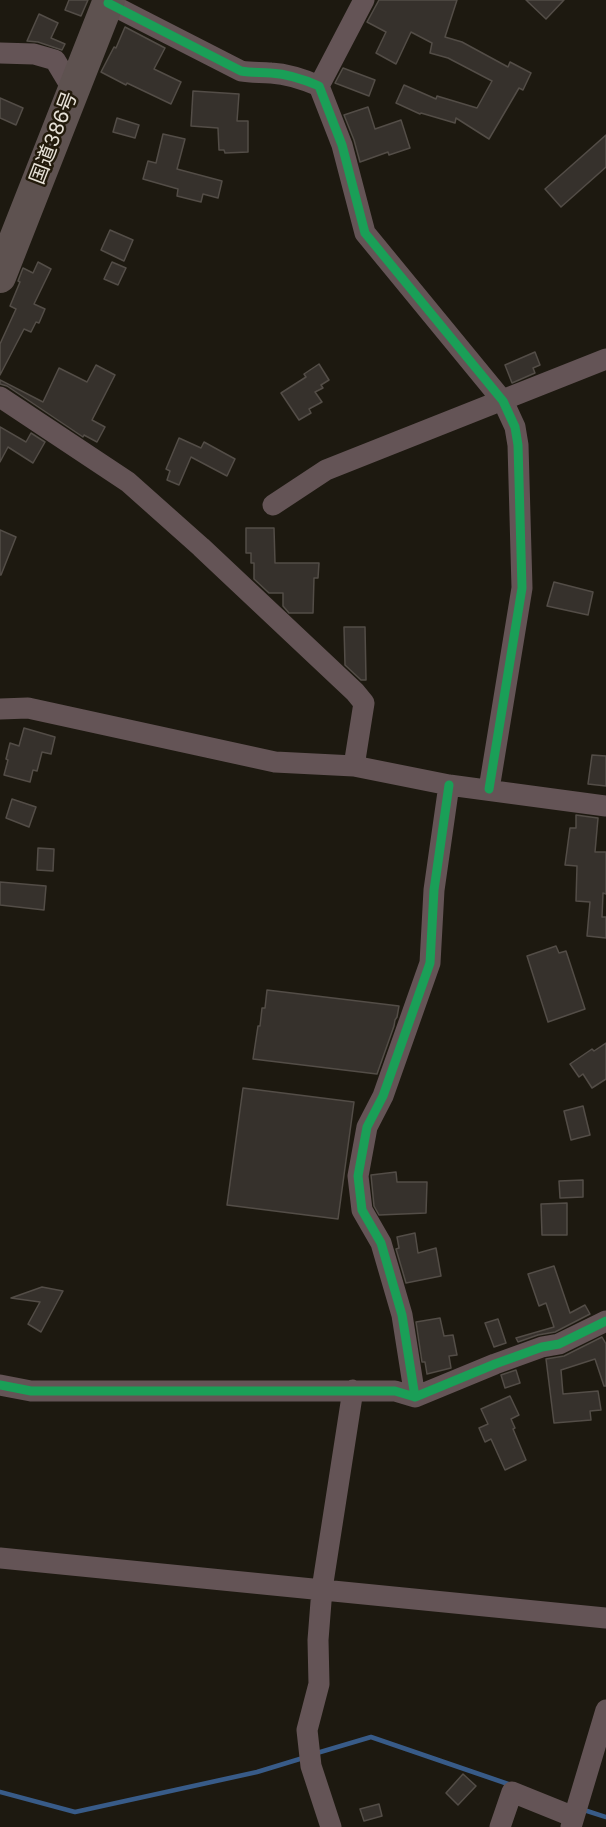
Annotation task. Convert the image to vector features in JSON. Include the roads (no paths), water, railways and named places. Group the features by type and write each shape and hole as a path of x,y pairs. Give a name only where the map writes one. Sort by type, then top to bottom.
{"highway":[{"name":"国道386号","path":"0,277 109,2"}],"street":[{"path":"319,86 364,0"},
{"path":"109,2 241,71 270,72 297,77 319,86 342,146 365,233 503,401 514,427 518,445 522,588 489,789"},
{"path":"0,53 34,54 55,60 73,90"},
{"path":"273,505 326,470 606,359"},
{"path":"0,397 128,482 201,547 355,692 364,703 354,766"},
{"path":"0,709 28,708 275,762 354,766 449,785 606,806"},
{"path":"415,1397 402,1315 381,1243 362,1210 358,1176 368,1127 383,1096 430,963 434,890 449,785"},
{"path":"0,1385 31,1391 395,1391 415,1397 495,1364 542,1347 559,1344 606,1321"},
{"path":"331,1827 312,1766 307,1730 319,1684 318,1640 322,1589 353,1390"},
{"path":"0,1558 606,1618"},
{"path":"500,1827 512,1792 572,1822 606,1710"}],"waterway":[{"path":"317,1753 371,1737 511,1785"},
{"path":"0,1792 75,1812 257,1772 303,1758"},
{"path":"584,1810 606,1817"}]}
